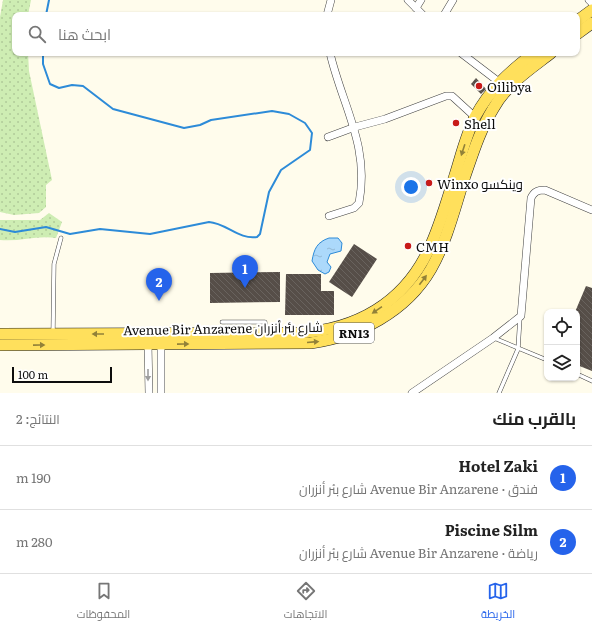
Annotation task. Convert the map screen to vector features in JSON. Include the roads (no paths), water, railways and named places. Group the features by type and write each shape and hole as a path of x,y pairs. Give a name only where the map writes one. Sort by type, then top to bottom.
{"main road":[{"path":"580,19 592,10"},
{"path":"580,32 592,23"},
{"name":"Avenue Bir Anzarene شارع بئر أنزران","path":"161,339 313,332 338,328 365,317 379,309 400,290 423,262 429,249 475,117 499,82 530,56"},
{"name":"Avenue Bir Anzarene شارع بئر أنزران","path":"0,345 148,339 324,341 351,334 389,313 412,293 431,269 445,236 477,142 493,108 514,81 547,56"},
{"name":"Avenue Bir Anzarene شارع بئر أنزران","path":"0,334 53,334 148,339"}],"street":[{"path":"328,12 331,0"},
{"path":"408,0 420,12"},
{"path":"416,8 421,0"},
{"path":"446,12 453,0"},
{"path":"589,0 592,3"},
{"path":"329,216 354,208 359,203 361,166 355,126 331,56"},
{"path":"465,56 499,82"},
{"path":"328,137 355,126 375,123 442,97 449,96 475,117"},
{"path":"412,393 493,338 520,316 531,198 534,193 538,190 545,190 592,210"},
{"path":"148,339 148,393"},
{"path":"161,339 161,393"}],"lane":[{"path":"53,334 54,264 57,248 61,238"},
{"path":"499,393 518,349 520,316"},
{"path":"222,322 266,322 267,333"},
{"path":"493,338 544,359"},
{"path":"580,375 592,380"}],"water":[{"path":"329,238 338,238 342,243 341,251 330,254 327,262 331,267 329,272 325,274 318,270 312,261 317,246"}],"waterway":[{"path":"47,12 49,0"},
{"path":"0,229 15,232 46,227 70,234 100,229 150,234 209,222 221,225 244,236 257,237 260,234 269,192 281,170 310,150 312,133 305,123 289,114 272,111 211,120 200,125 184,128 113,109 83,86 72,85 59,88 50,84 43,64 43,56"}],"place":[{"name":"Oilibya","path":"479,86"},
{"name":"Shell","path":"456,123"},
{"name":"Winxo وينكسو","path":"429,183"},
{"name":"CMH","path":"408,246"},
{"name":"Hotel Zaki","path":"245,288"},
{"name":"Piscine Silm","path":"159,301"}]}
